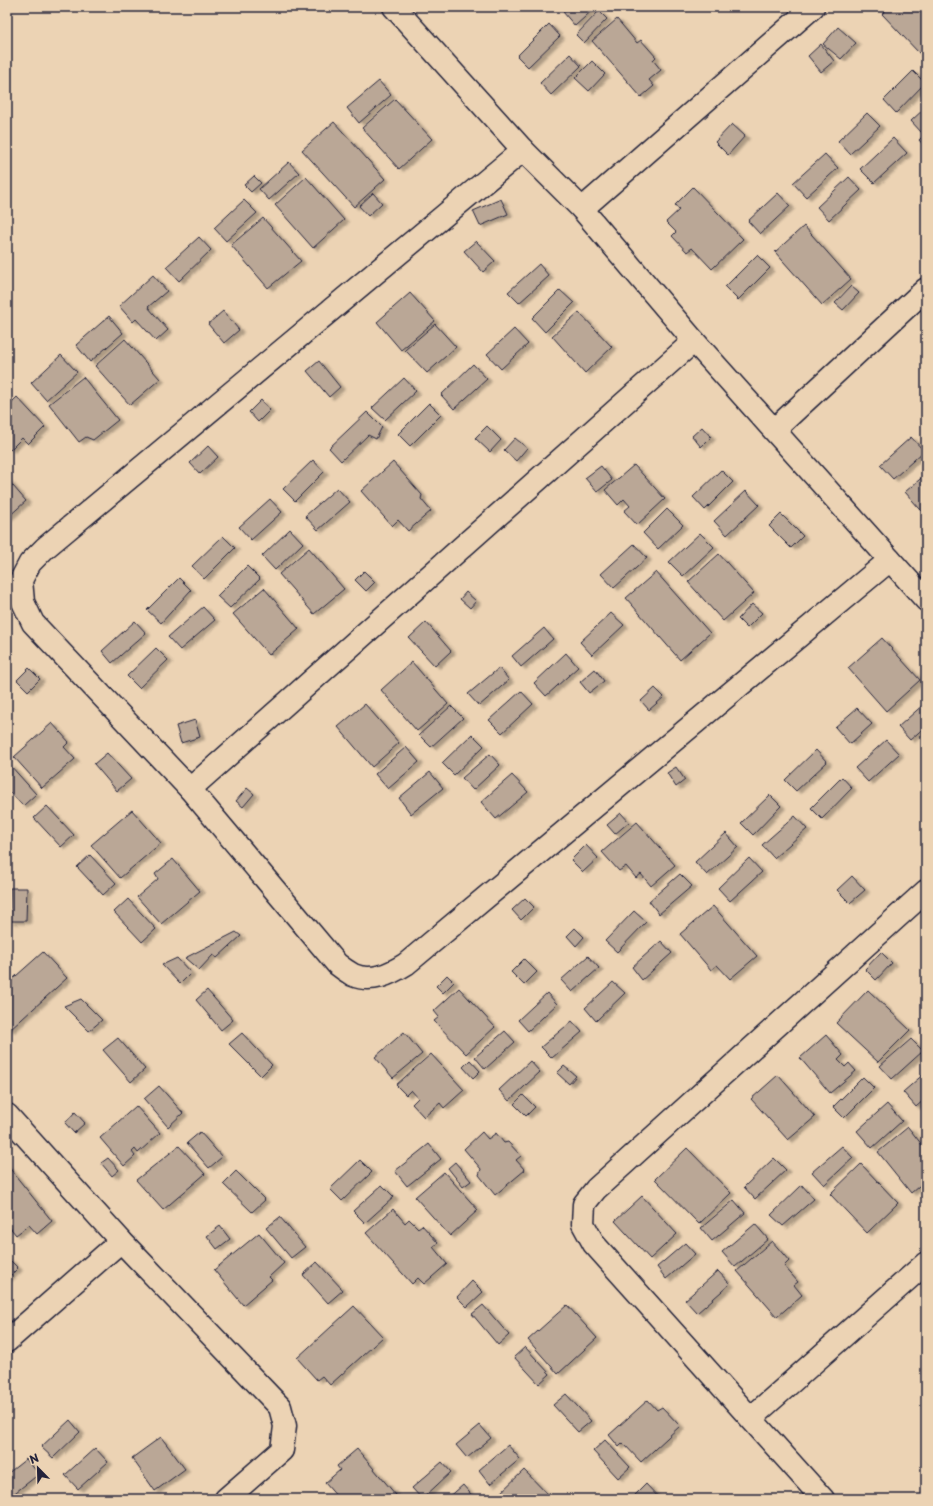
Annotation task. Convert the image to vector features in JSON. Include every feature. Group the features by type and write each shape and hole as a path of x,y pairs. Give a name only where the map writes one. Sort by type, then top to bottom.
{"street":[{"path":"395,7 523,150 582,209 694,341 926,600"},
{"path":"582,209 813,7"},
{"path":"523,150 45,548 30,563 22,580 23,602 33,623 190,789 337,964 354,975 371,978 388,975 412,959 890,560"},
{"path":"774,430 926,289"},
{"path":"190,789 694,341"},
{"path":"823,1499 594,1244 583,1224 584,1204 596,1189 926,891"},
{"path":"7,1115 121,1241 280,1408 285,1426 282,1450 226,1499"},
{"path":"7,1341 121,1241"},
{"path":"751,1418 926,1263"}],"building":[{"path":"569,7 596,7 575,26 563,12"},
{"path":"889,7 926,7 926,48 920,54 882,14"},
{"path":"599,11 607,19 584,43 576,35"},
{"path":"617,19 637,43 641,40 656,57 653,60 661,70 649,80 654,86 641,97 592,41"},
{"path":"549,24 560,36 528,67 517,56"},
{"path":"838,27 856,43 841,59 823,44"},
{"path":"821,44 834,61 821,72 808,56"},
{"path":"570,54 581,66 551,95 540,83"},
{"path":"592,61 605,74 589,91 575,78"},
{"path":"913,71 925,83 896,113 884,100"},
{"path":"379,81 391,95 359,123 347,108"},
{"path":"395,99 432,139 399,169 362,128"},
{"path":"926,107 926,129 922,133 911,121"},
{"path":"867,113 880,126 850,154 838,141"},
{"path":"334,122 385,179 354,207 302,150"},
{"path":"732,124 745,136 728,155 715,142"},
{"path":"926,133 926,148 919,140"},
{"path":"893,138 907,153 874,183 860,169"},
{"path":"825,154 838,168 806,197 793,183"},
{"path":"289,162 299,173 269,200 259,189"},
{"path":"254,176 261,183 251,192 244,185"},
{"path":"306,177 344,220 313,248 275,205"},
{"path":"849,177 861,190 829,220 817,207"},
{"path":"693,187 743,239 712,269 692,248 687,252 672,236 676,232 666,222 679,210 675,205"},
{"path":"373,193 382,203 368,216 359,206"},
{"path":"778,193 790,206 760,234 748,221"},
{"path":"501,199 508,214 480,226 473,211"},
{"path":"244,200 257,213 226,241 214,228"},
{"path":"263,218 301,261 268,288 231,245"},
{"path":"804,226 851,279 822,305 775,252"},
{"path":"199,237 211,250 179,281 166,267"},
{"path":"476,241 495,261 483,272 464,251"},
{"path":"757,255 770,268 738,300 725,287"},
{"path":"539,264 549,276 519,303 508,292"},
{"path":"153,275 167,291 148,307 168,330 156,341 136,319 133,322 119,306"},
{"path":"851,286 859,293 843,310 835,303"},
{"path":"560,290 574,303 545,332 532,318"},
{"path":"410,293 435,321 401,350 377,322"},
{"path":"223,311 239,330 224,343 208,324"},
{"path":"579,312 612,347 585,373 552,336"},
{"path":"109,316 123,333 90,362 76,345"},
{"path":"435,324 456,347 427,373 405,350"},
{"path":"514,329 528,344 501,369 487,354"},
{"path":"125,339 160,379 130,405 95,366"},
{"path":"61,355 77,372 46,400 31,383"},
{"path":"319,361 340,387 329,397 307,371"},
{"path":"473,364 487,379 454,409 441,395"},
{"path":"83,377 118,420 93,440 86,437 79,442 49,404"},
{"path":"404,378 416,391 385,420 372,408"},
{"path":"17,397 45,427 28,444 22,438 10,450 7,447 7,407"},
{"path":"261,400 270,410 258,422 249,412"},
{"path":"429,403 441,415 410,446 398,434"},
{"path":"367,412 382,427 376,439 368,435 341,461 329,448"},
{"path":"487,426 501,440 490,452 475,438"},
{"path":"702,427 711,437 701,447 692,436"},
{"path":"911,437 924,451 893,479 880,465"},
{"path":"515,438 527,448 516,461 504,450"},
{"path":"208,446 218,457 200,474 190,463"},
{"path":"313,460 324,472 295,501 283,489"},
{"path":"393,462 422,495 421,499 431,511 408,531 398,520 392,526 361,491"},
{"path":"634,465 665,499 637,525 624,511 630,506 624,499 618,505 605,490"},
{"path":"601,466 612,480 597,492 585,478"},
{"path":"721,470 733,482 705,510 693,497"},
{"path":"926,474 926,516 905,492"},
{"path":"7,479 26,501 7,518"},
{"path":"337,488 350,502 318,530 305,516"},
{"path":"746,491 759,505 727,535 714,521"},
{"path":"270,499 282,512 251,540 239,527"},
{"path":"667,509 683,525 658,549 643,533"},
{"path":"781,514 803,536 791,548 769,526"},
{"path":"290,529 303,543 275,570 262,556"},
{"path":"700,533 714,547 683,576 669,562"},
{"path":"223,536 235,548 204,579 192,566"},
{"path":"634,544 647,558 614,588 601,574"},
{"path":"309,548 344,589 314,614 279,574"},
{"path":"719,554 754,593 723,621 688,582"},
{"path":"247,566 260,579 230,608 217,596"},
{"path":"364,571 375,582 366,591 355,580"},
{"path":"656,572 710,633 680,660 626,598"},
{"path":"179,578 191,590 161,623 147,610"},
{"path":"264,588 299,629 269,655 233,614"},
{"path":"466,592 476,601 470,608 460,599"},
{"path":"752,604 762,613 747,628 738,619"},
{"path":"203,607 215,620 180,650 168,637"},
{"path":"611,613 624,625 592,655 580,642"},
{"path":"135,621 146,633 112,663 102,651"},
{"path":"426,622 451,651 435,666 409,638"},
{"path":"544,628 553,639 521,667 512,656"},
{"path":"882,638 920,680 886,711 848,668"},
{"path":"156,648 168,660 139,688 127,676"},
{"path":"566,653 578,667 546,696 534,683"},
{"path":"412,662 448,704 417,731 381,690"},
{"path":"29,668 40,679 28,691 17,680"},
{"path":"499,668 509,680 479,706 468,694"},
{"path":"595,669 604,681 589,693 580,682"},
{"path":"655,688 664,697 649,710 641,701"},
{"path":"521,691 533,704 502,733 489,720"},
{"path":"925,703 926,726 910,740 898,727"},
{"path":"365,704 399,743 372,767 338,727"},
{"path":"451,706 463,718 431,747 419,735"},
{"path":"857,708 872,724 850,744 835,727"},
{"path":"195,720 200,737 181,743 176,726"},
{"path":"52,723 69,742 64,747 75,759 42,788 14,757"},
{"path":"472,734 484,746 454,775 442,763"},
{"path":"886,740 899,754 868,782 855,768"},
{"path":"406,747 419,762 388,789 375,774"},
{"path":"816,750 827,762 796,791 785,780"},
{"path":"107,753 131,779 117,791 94,764"},
{"path":"490,754 500,765 473,790 462,778"},
{"path":"10,765 36,794 23,806 7,789 7,768"},
{"path":"676,767 685,780 676,787 667,773"},
{"path":"430,772 443,788 411,814 399,798"},
{"path":"512,775 528,792 496,819 481,802"},
{"path":"842,777 852,788 822,819 811,808"},
{"path":"247,788 254,794 243,807 236,801"},
{"path":"770,795 781,806 753,835 741,823"},
{"path":"47,806 74,835 61,847 34,818"},
{"path":"132,810 161,843 120,878 91,845"},
{"path":"621,813 629,822 615,834 607,825"},
{"path":"795,816 807,829 774,858 762,845"},
{"path":"637,822 675,865 651,886 641,874 636,878 626,866 619,871 602,852"},
{"path":"726,833 738,847 707,875 695,862"},
{"path":"586,845 598,858 583,872 571,860"},
{"path":"90,855 116,883 103,895 77,867"},
{"path":"749,858 762,872 730,901 718,888"},
{"path":"173,859 200,891 161,924 137,897 158,879 155,874"},
{"path":"680,874 692,886 659,914 649,901"},
{"path":"852,876 865,890 850,903 837,890"},
{"path":"10,888 27,888 26,921 9,921"},
{"path":"525,898 534,907 521,920 512,910"},
{"path":"128,899 156,929 142,942 114,912"},
{"path":"713,906 757,956 730,979 717,965 711,970 680,934"},
{"path":"634,911 646,922 617,952 605,941"},
{"path":"575,928 584,937 576,946 567,936"},
{"path":"236,932 241,936 217,958 213,955 199,970 185,958"},
{"path":"661,941 672,953 642,980 632,967"},
{"path":"43,952 67,978 10,1030 7,1027 7,984"},
{"path":"881,952 892,963 876,980 865,969"},
{"path":"588,956 599,968 572,992 561,980"},
{"path":"177,958 191,973 180,984 162,965"},
{"path":"524,959 537,972 524,985 511,972"},
{"path":"447,975 454,982 443,993 436,986"},
{"path":"613,982 625,993 596,1021 585,1008"},
{"path":"459,988 495,1027 466,1054 434,1021 439,1017 434,1011"},
{"path":"207,990 233,1020 221,1030 196,1000"},
{"path":"868,990 910,1030 878,1062 836,1023"},
{"path":"547,993 557,1004 528,1031 518,1020"},
{"path":"81,999 102,1020 89,1031 64,1006"},
{"path":"572,1021 582,1032 552,1058 541,1047"},
{"path":"505,1031 515,1042 485,1069 475,1057"},
{"path":"404,1032 422,1054 393,1078 375,1057"},
{"path":"242,1033 272,1065 261,1076 229,1044"},
{"path":"826,1035 843,1055 838,1060 845,1067 849,1063 856,1071 830,1093 800,1058"},
{"path":"118,1038 145,1069 131,1082 103,1050"},
{"path":"911,1039 923,1051 892,1079 880,1066"},
{"path":"431,1054 464,1090 444,1108 440,1103 424,1117 412,1104 418,1098 411,1090 406,1095 396,1085"},
{"path":"470,1060 480,1071 473,1078 463,1067"},
{"path":"530,1061 540,1072 509,1101 499,1090"},
{"path":"564,1066 576,1076 569,1084 557,1073"},
{"path":"926,1072 926,1098 916,1107 903,1092"},
{"path":"778,1075 815,1117 788,1140 751,1099"},
{"path":"863,1077 874,1088 844,1118 833,1107"},
{"path":"159,1086 183,1113 168,1127 144,1099"},
{"path":"523,1095 535,1107 526,1116 514,1104"},
{"path":"887,1104 902,1121 872,1148 857,1131"},
{"path":"136,1106 160,1133 138,1153 135,1149 132,1152 135,1156 124,1166 100,1138"},
{"path":"75,1112 85,1123 74,1133 65,1123"},
{"path":"908,1127 926,1150 926,1180 911,1193 878,1152"},
{"path":"200,1132 222,1157 209,1168 187,1143"},
{"path":"482,1132 488,1139 496,1133 504,1143 508,1142 521,1156 516,1160 525,1170 495,1195 479,1175 481,1169 464,1149"},
{"path":"429,1144 441,1159 407,1186 395,1171"},
{"path":"179,1146 205,1174 163,1210 136,1180"},
{"path":"842,1146 853,1158 824,1185 812,1172"},
{"path":"687,1148 731,1193 699,1224 655,1179"},
{"path":"108,1158 119,1170 112,1176 101,1163"},
{"path":"774,1158 786,1170 755,1199 744,1187"},
{"path":"360,1160 372,1172 342,1201 330,1189"},
{"path":"455,1162 471,1181 463,1187 448,1168"},
{"path":"861,1164 898,1203 867,1233 830,1194"},
{"path":"7,1165 52,1221 37,1234 29,1225 16,1235 7,1224"},
{"path":"236,1171 265,1200 252,1212 223,1184"},
{"path":"444,1172 478,1210 450,1236 415,1197"},
{"path":"382,1185 394,1197 365,1223 353,1211"},
{"path":"802,1185 814,1199 783,1226 771,1215"},
{"path":"642,1196 677,1234 650,1259 615,1221"},
{"path":"734,1200 745,1213 712,1241 701,1228"},
{"path":"393,1209 405,1223 409,1219 418,1228 422,1225 438,1243 433,1247 447,1264 424,1284 418,1278 412,1284 366,1233"},
{"path":"280,1217 305,1247 291,1258 266,1228"},
{"path":"755,1224 768,1239 735,1267 722,1252"},
{"path":"220,1226 230,1239 217,1249 207,1236"},
{"path":"259,1233 284,1263 269,1277 272,1280 243,1305 214,1270"},
{"path":"772,1241 789,1261 784,1266 798,1282 794,1285 802,1295 777,1317 737,1271"},
{"path":"685,1243 695,1254 666,1279 657,1267"},
{"path":"9,1259 18,1268 7,1279 7,1261"},
{"path":"317,1262 343,1290 328,1303 303,1275"},
{"path":"718,1271 730,1284 697,1313 685,1300"},
{"path":"472,1281 483,1292 467,1307 457,1297"},
{"path":"483,1305 509,1335 498,1345 472,1314"},
{"path":"567,1305 597,1338 558,1374 528,1340"},
{"path":"354,1306 383,1337 330,1385 322,1376 317,1380 297,1358"},
{"path":"525,1347 550,1374 539,1384 514,1357"},
{"path":"566,1394 591,1421 578,1432 553,1405"},
{"path":"648,1400 657,1410 662,1407 680,1426 641,1462 623,1443 619,1447 609,1435"},
{"path":"70,1420 80,1432 53,1458 41,1447"},
{"path":"480,1425 491,1438 467,1458 456,1445"},
{"path":"161,1437 185,1469 155,1491 132,1458"},
{"path":"605,1440 630,1467 618,1478 593,1451"},
{"path":"508,1445 520,1459 490,1484 479,1470"},
{"path":"95,1448 108,1462 78,1489 65,1475"},
{"path":"357,1449 396,1495 391,1499 339,1499 325,1483 340,1470 337,1466"},
{"path":"26,1459 39,1474 7,1499 7,1474"},
{"path":"442,1462 451,1472 422,1499 412,1488"},
{"path":"524,1470 552,1499 501,1499 498,1495"},
{"path":"646,1484 660,1499 638,1499 635,1495"},
{"path":"463,1485 475,1499 447,1499"}]}
